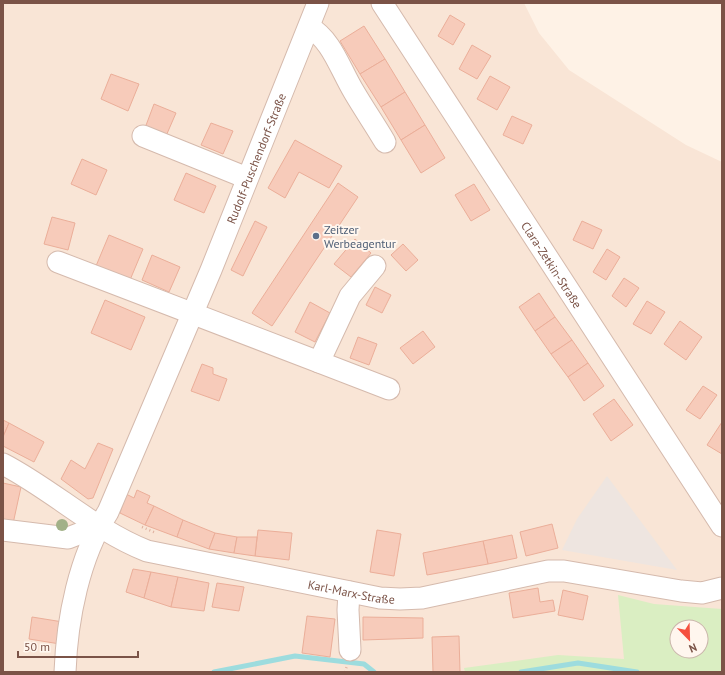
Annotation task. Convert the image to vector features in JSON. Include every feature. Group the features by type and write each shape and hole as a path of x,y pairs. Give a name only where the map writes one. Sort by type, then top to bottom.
{"street":[{"name":"Rudolf-Puschendorf-Straße","path":"65,672 76,586 99,526 108,512 192,313 318,3"},
{"name":"Clara-Zetkin-Straße","path":"382,3 722,526"},
{"path":"309,26 326,40 353,91 385,142"},
{"path":"143,136 247,178"},
{"path":"58,262 389,389"},
{"path":"319,362 350,296 375,266"},
{"name":"Karl-Marx-Straße","path":"3,464 38,484 99,526 127,543 147,551 380,598 422,598 548,571 564,571 681,591 702,593 722,588"},
{"path":"3,530 68,538 99,526"},
{"path":"349,592 348,610 350,650"}],"path":[{"path":"139,526 160,534"}],"shaded area":[{"path":"3,3 524,3 539,33 569,70 686,145 722,162 722,672 3,672"},
{"path":"607,476 677,570 562,550 577,519"}],"green space":[{"path":"618,595 654,604 722,609 722,672 465,672 464,668 558,655 624,659"}],"building":[{"path":"450,15 465,24 453,45 438,36"},
{"path":"364,26 385,59 360,74 340,41"},
{"path":"472,45 491,56 477,79 459,69"},
{"path":"385,59 405,92 381,107 360,74"},
{"path":"111,74 139,84 128,111 101,99"},
{"path":"490,76 510,87 497,110 477,99"},
{"path":"405,92 425,125 401,140 381,107"},
{"path":"154,104 176,113 166,136 145,128"},
{"path":"512,116 532,125 523,144 503,135"},
{"path":"211,123 233,131 223,154 201,145"},
{"path":"425,125 445,158 421,173 401,140"},
{"path":"295,140 342,166 329,188 299,172 285,198 268,188"},
{"path":"82,159 107,170 96,195 71,184"},
{"path":"186,173 216,186 204,213 174,200"},
{"path":"338,183 358,197 272,326 252,313"},
{"path":"474,184 490,210 471,221 455,195"},
{"path":"52,217 75,223 68,250 44,244"},
{"path":"255,221 267,227 243,276 231,270"},
{"path":"582,221 602,230 593,249 573,240"},
{"path":"109,235 143,249 130,280 96,266"},
{"path":"355,239 371,253 351,277 334,264"},
{"path":"403,244 418,260 406,271 391,255"},
{"path":"607,249 620,257 606,280 593,272"},
{"path":"152,255 180,267 169,292 142,280"},
{"path":"624,278 639,288 626,307 612,296"},
{"path":"375,287 391,295 382,313 366,305"},
{"path":"539,293 555,317 535,331 519,307"},
{"path":"105,300 145,317 131,350 91,333"},
{"path":"647,301 665,312 651,334 633,324"},
{"path":"310,302 330,313 315,342 295,332"},
{"path":"555,317 572,340 551,354 535,331"},
{"path":"680,321 702,337 686,360 664,344"},
{"path":"423,331 435,347 413,364 400,348"},
{"path":"358,337 377,344 369,365 350,358"},
{"path":"572,340 588,363 568,377 551,354"},
{"path":"588,363 604,386 584,401 568,377"},
{"path":"202,364 213,368 213,374 227,379 219,401 191,391"},
{"path":"703,386 717,395 700,419 686,410"},
{"path":"614,399 633,425 611,441 593,414"},
{"path":"3,420 9,423 3,437"},
{"path":"722,422 722,454 707,445"},
{"path":"9,423 44,442 34,462 3,446 3,437"},
{"path":"98,443 113,449 93,498 88,499 61,479 71,460 85,469"},
{"path":"3,483 21,487 11,533 3,532"},
{"path":"137,490 150,496 147,503 154,506 145,525 120,513 126,494 134,498"},
{"path":"154,506 183,520 177,537 145,525"},
{"path":"183,520 215,533 209,549 177,537"},
{"path":"552,524 558,548 526,556 520,532"},
{"path":"258,530 292,533 289,560 255,556"},
{"path":"377,530 401,534 394,576 370,572"},
{"path":"215,533 237,537 234,553 209,549"},
{"path":"512,535 517,558 488,564 483,541"},
{"path":"237,537 257,537 255,556 234,553"},
{"path":"483,541 488,564 427,575 423,553"},
{"path":"133,569 151,572 144,598 126,592"},
{"path":"151,572 178,577 171,607 144,598"},
{"path":"178,577 209,583 204,611 171,607"},
{"path":"217,583 244,587 239,611 212,607"},
{"path":"538,588 540,602 553,600 555,611 513,618 509,593"},
{"path":"563,590 588,596 583,620 558,615"},
{"path":"307,616 335,619 330,657 302,653"},
{"path":"32,617 63,622 60,644 29,639"},
{"path":"363,617 423,618 423,638 363,640"},
{"path":"459,636 460,672 433,672 432,637"}],"waterway":[{"path":"214,672 295,656 364,664 374,672"},
{"path":"521,672 578,663 637,672"}],"place":[{"name":"Zeitzer Werbeagentur","path":"316,236"}]}
